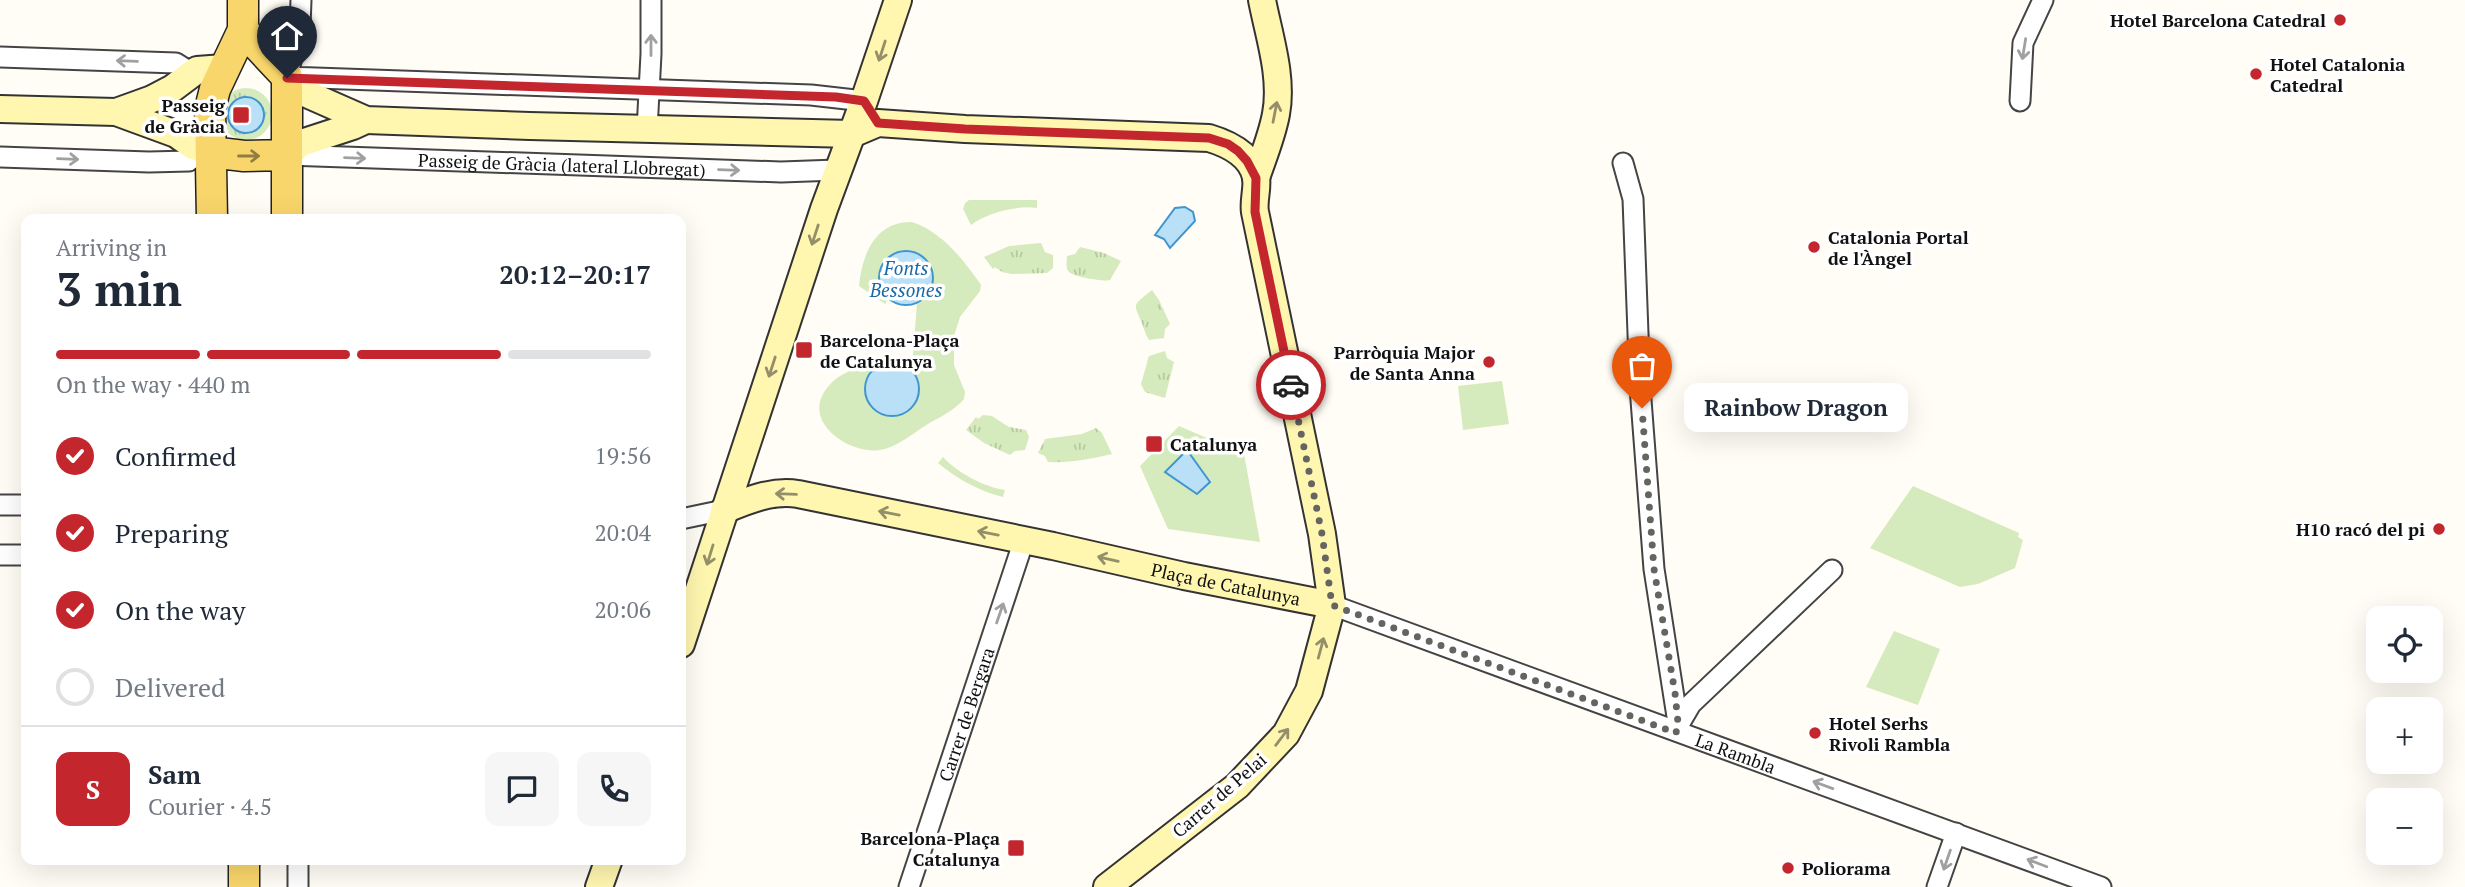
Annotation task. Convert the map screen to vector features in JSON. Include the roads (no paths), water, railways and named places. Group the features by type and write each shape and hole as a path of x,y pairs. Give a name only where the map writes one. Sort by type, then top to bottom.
{"main road":[{"path":"200,157 209,109 224,68 243,30 243,0"},
{"path":"686,628 837,170 864,101 898,0"},
{"path":"1262,0 1278,92 1276,116 1256,178 1255,212 1322,534 1332,605"},
{"path":"243,30 300,91 366,120 852,134 878,123 1209,138 1228,144 1238,151 1256,178"},
{"path":"116,112 163,93 192,73 224,68 268,72 287,78"},
{"path":"287,78 287,214"},
{"path":"864,101 878,123"},
{"path":"0,109 116,112 176,134 193,146 200,157 211,214"},
{"path":"200,157 287,155 301,143 353,127 366,120"},
{"name":"Plaça de Catalunya","path":"724,510 783,492 1332,605"},
{"name":"Carrer de Pelai","path":"1107,887 1237,786 1286,734 1309,691 1332,605"},
{"path":"243,865 244,887"},
{"path":"599,887 606,865"}],"street":[{"path":"301,0 300,27 287,78 811,95 864,101"},
{"path":"647,130 651,54 650,0"},
{"path":"2020,101 2023,43 2043,0"},
{"path":"0,57 176,63 192,73"},
{"name":"Passeig de Gràcia (lateral Llobregat)","path":"287,155 781,173 837,170"},
{"path":"0,157 149,162 200,157"},
{"path":"1623,163 1633,199 1640,387 1654,569 1678,721"},
{"path":"0,505 21,505"},
{"path":"686,518 724,510"},
{"name":"Carrer de Bergara","path":"909,887 1024,540"},
{"path":"0,555 21,555"},
{"path":"1678,721 1697,698 1832,570"},
{"name":"La Rambla","path":"1332,605 1678,721 2101,887"},
{"path":"1937,887 1956,832"},
{"path":"298,865 298,887"}],"water":[{"path":"246,97 259,102 264,115 259,128 246,133 233,128 228,115 233,102"},
{"path":"1185,207 1193,212 1195,221 1170,248 1164,239 1155,235 1175,208"},
{"name":"Fonts Bessones","path":"906,251 925,259 933,278 925,297 906,305 887,297 879,278 887,259"},
{"path":"892,362 911,370 919,389 911,408 892,416 873,408 865,389 873,370"},
{"path":"1187,450 1210,482 1197,494 1165,472"}],"place":[{"name":"Hotel Barcelona Catedral","path":"2340,20"},
{"name":"Hotel Catalonia Catedral","path":"2256,74"},
{"name":"Passeig de Gràcia","path":"241,115"},
{"name":"Catalonia Portal de l'Àngel","path":"1814,247"},
{"name":"Barcelona-Plaça de Catalunya","path":"804,350"},
{"name":"Parròquia Major de Santa Anna","path":"1489,362"},
{"name":"Rainbow Dragon","path":"1642,408"},
{"name":"Catalunya","path":"1154,444"},
{"name":"H10 racó del pi","path":"2439,529"},
{"name":"Hotel Serhs Rivoli Rambla","path":"1815,733"},
{"name":"Barcelona-Plaça Catalunya","path":"1016,848"},
{"name":"Poliorama","path":"1788,868"}]}
